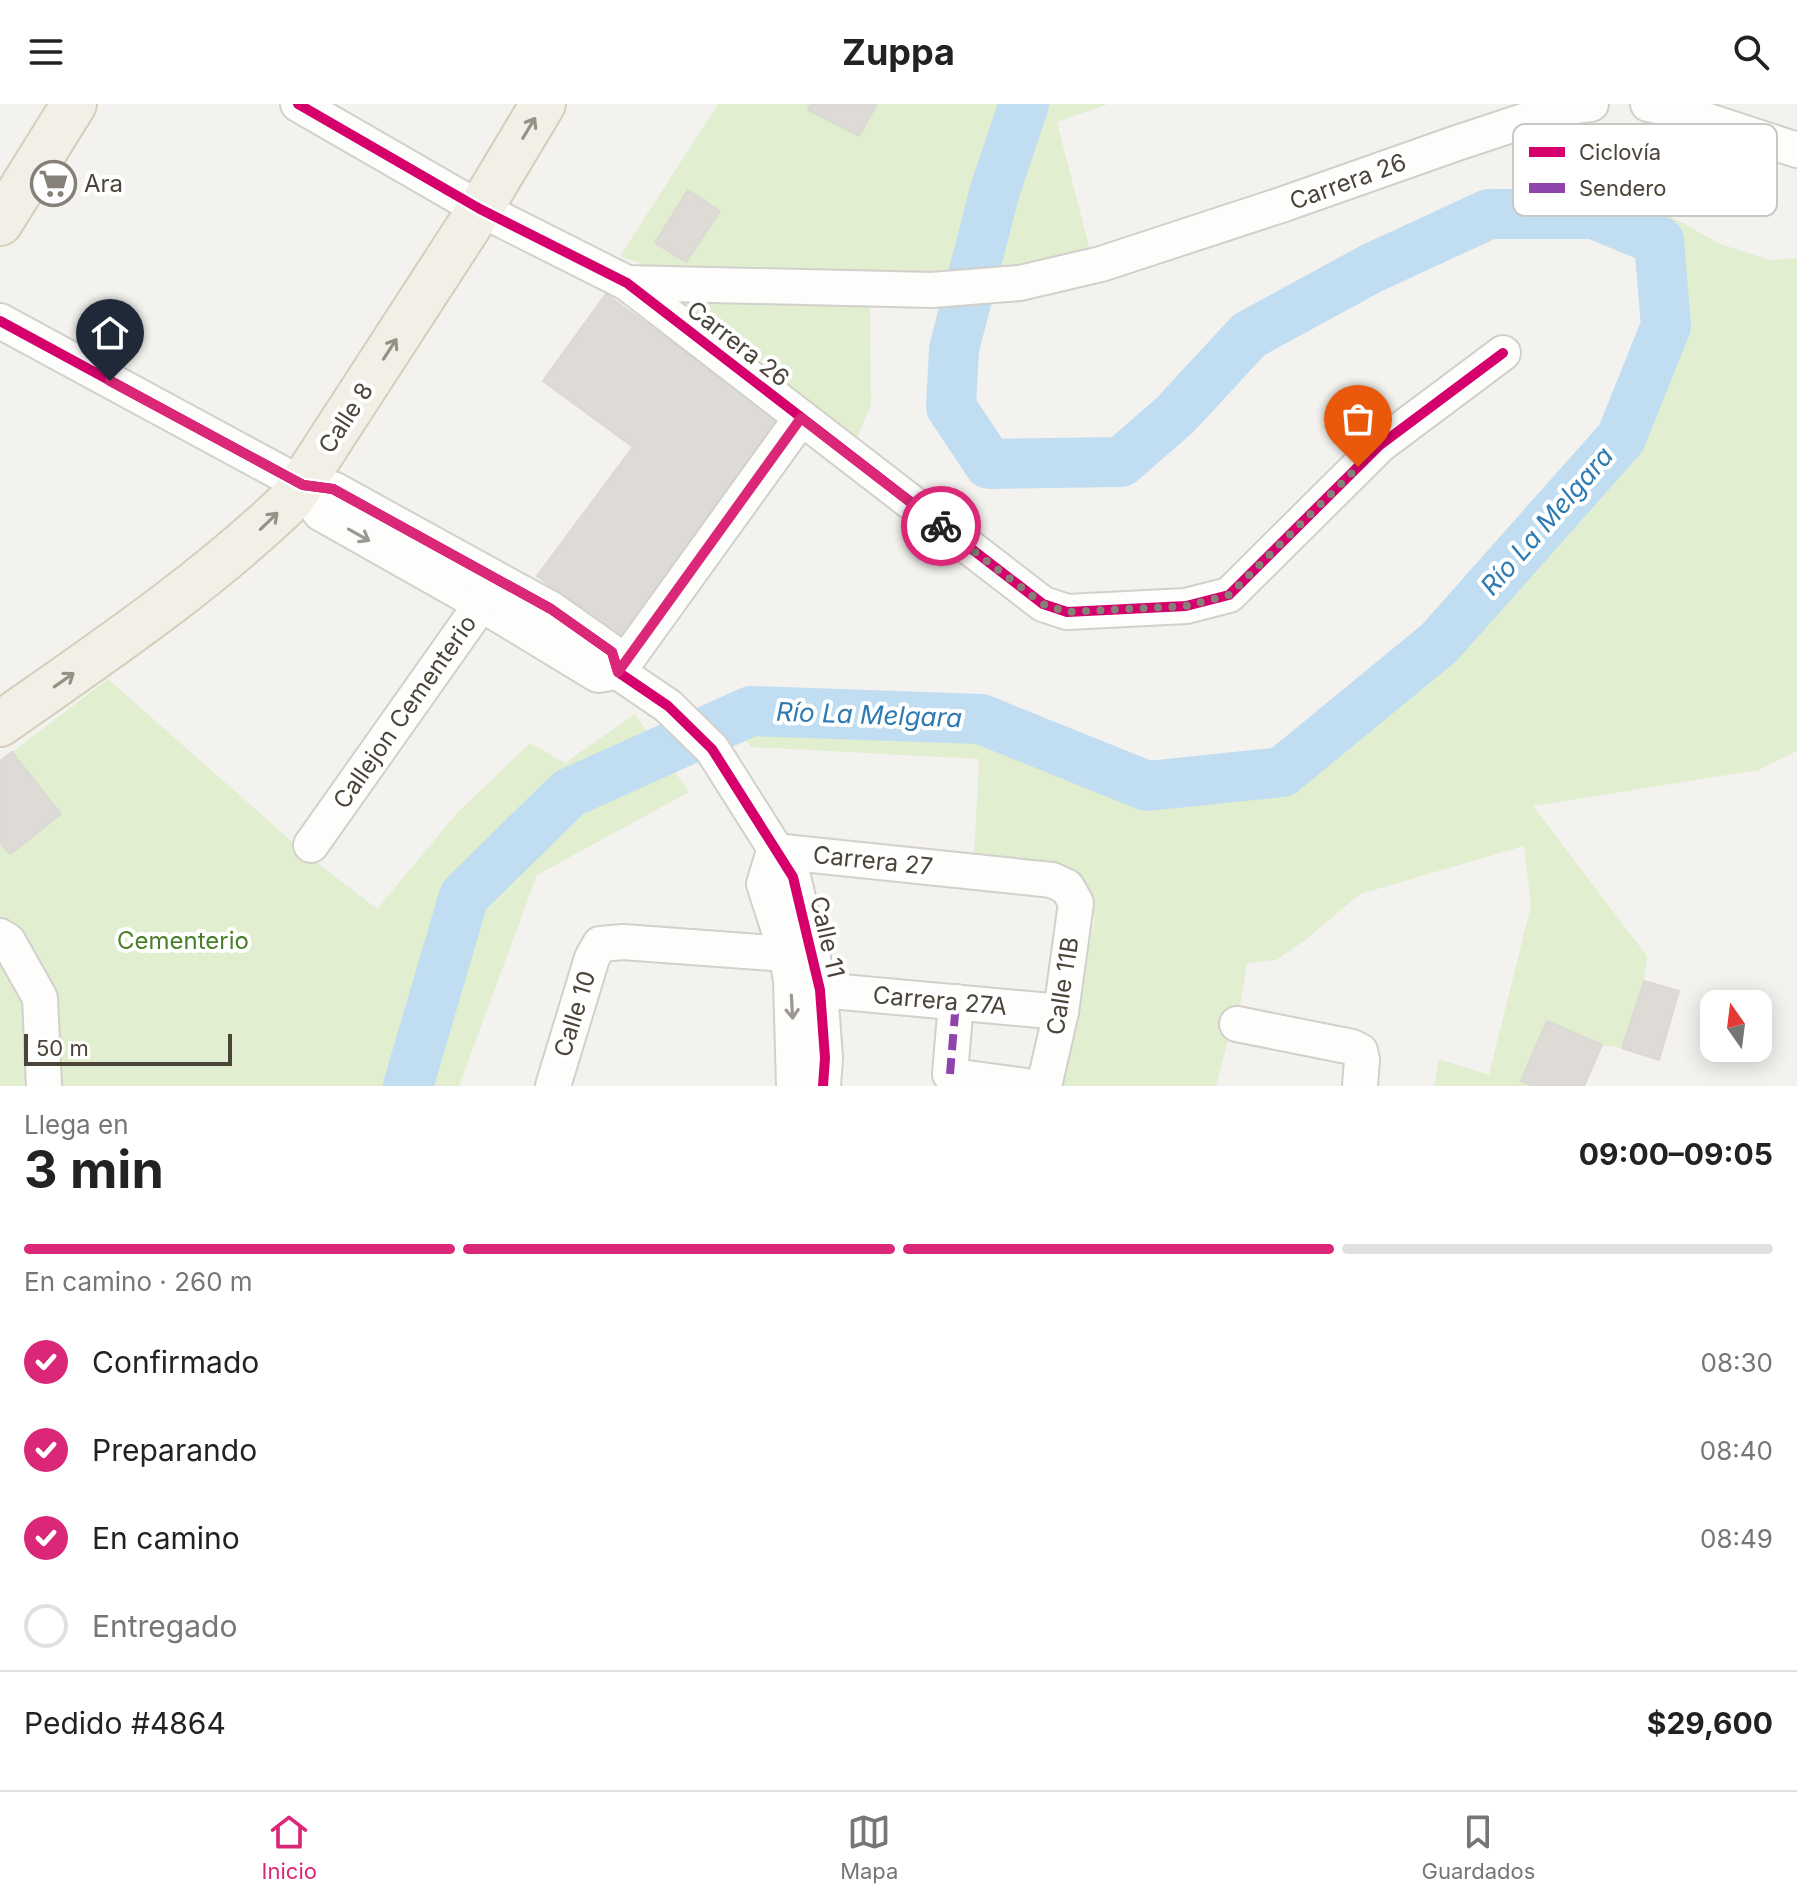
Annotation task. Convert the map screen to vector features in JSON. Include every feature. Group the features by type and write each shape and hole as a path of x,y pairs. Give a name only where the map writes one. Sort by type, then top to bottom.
{"main road":[{"path":"0,223 74,104"},
{"name":"Calle 8","path":"0,724 168,606 259,531 303,485 480,209 543,104"}],"street":[{"name":"Carrera 26","path":"298,104 480,209 627,283 1043,604 1067,612 1186,606 1229,595 1380,445 1494,360"},
{"name":"Carrera 26","path":"1515,124 1566,107 1591,104"},
{"path":"1648,104 1718,124"},
{"name":"Carrera 26","path":"627,283 932,290 1020,283 1101,264 1513,125"},
{"path":"1777,143 1797,150"},
{"path":"0,321 303,485 333,489 490,592 551,609 612,652 618,672 668,706 712,749 774,851"},
{"path":"618,672 801,418"},
{"name":"Callejon Cementerio","path":"311,845 490,592"},
{"name":"Carrera 27","path":"774,851 1052,880 1067,887"},
{"name":"Calle 11","path":"774,851 793,877 799,954 791,980 794,1086"},
{"name":"Calle 11B","path":"1044,1086 1061,1012 1076,903 1067,887"},
{"path":"0,936 8,941 40,998 44,1086"},
{"name":"Calle 10","path":"553,1086 592,958 600,944 623,942 799,954"},
{"name":"Calle 11","path":"799,954 820,990 825,1058 823,1086"},
{"name":"Carrera 27A","path":"820,990 1061,1012"},
{"path":"956,1002 950,1074 1026,1086"},
{"path":"1237,1024 1360,1051 1360,1086"}],"green space":[{"path":"718,104 1015,104 966,277 674,275 620,256"},
{"path":"1034,104 1108,104 1057,122 1091,254 983,272 998,215"},
{"path":"1623,216 1670,216 1720,244 1770,260 1797,258 1797,751 1758,770 1533,806 1647,956 1644,981 1622,1048 1602,1045 1547,1021 1521,1080 1533,1086 1434,1086 1439,1059 1489,1075 1531,905 1524,846 1360,894 1276,960 1247,963 1239,1014 1216,1086 1056,1086 1095,918 1058,864 974,858 979,759 751,747 735,727 749,721 977,725 1152,803 1283,787 1453,648 1633,446 1678,324 1670,240"},
{"path":"673,299 870,307 871,404 853,448"},
{"name":"Cementerio","path":"108,679 306,854 377,909 457,813 530,743 565,763 635,714 689,792 537,875 459,1086 53,1086 48,995 20,929 0,916 0,842 10,853 61,814 12,752"},
{"path":"0,953 30,1002 36,1086 0,1086"}],"building":[{"path":"811,104 877,104 859,136 808,110"},
{"path":"688,190 720,211 686,262 655,243"},
{"path":"606,294 784,424 624,640 537,576 633,447 543,381"},
{"path":"12,752 61,814 10,854 0,842 0,761"},
{"path":"1644,981 1679,991 1659,1060 1622,1048"},
{"path":"1547,1021 1602,1045 1584,1086 1533,1086 1521,1081"}],"waterway":[{"name":"Río La Melgara","path":"1024,104 995,190 954,349 951,407 989,464 1121,462 1175,415 1249,335 1372,268 1489,214 1513,214"},
{"name":"Río La Melgara","path":"408,1086 464,896 569,793 751,711 981,719 1147,786 1282,772 1439,643 1621,438 1666,326 1659,241 1599,216"}],"marked path":[{"path":"950,1074 956,1002"}],"cycle path":[{"path":"298,104 480,209 627,283 1043,604 1067,612 1186,606 1229,595 1380,445 1503,353"},
{"path":"0,321 303,485 333,489 551,609 612,652 618,672 668,706 712,749 793,877 820,990 825,1058 823,1086"}],"way so far":[{"path":"941,526 1043,604 1067,612 1186,606 1229,595 1358,467"}],"place":[{"name":"Ara","path":"53,184"}],"route":[{"path":"110,381 303,485 333,489 499,579 551,609 612,652 618,672 801,418 941,526"}]}
